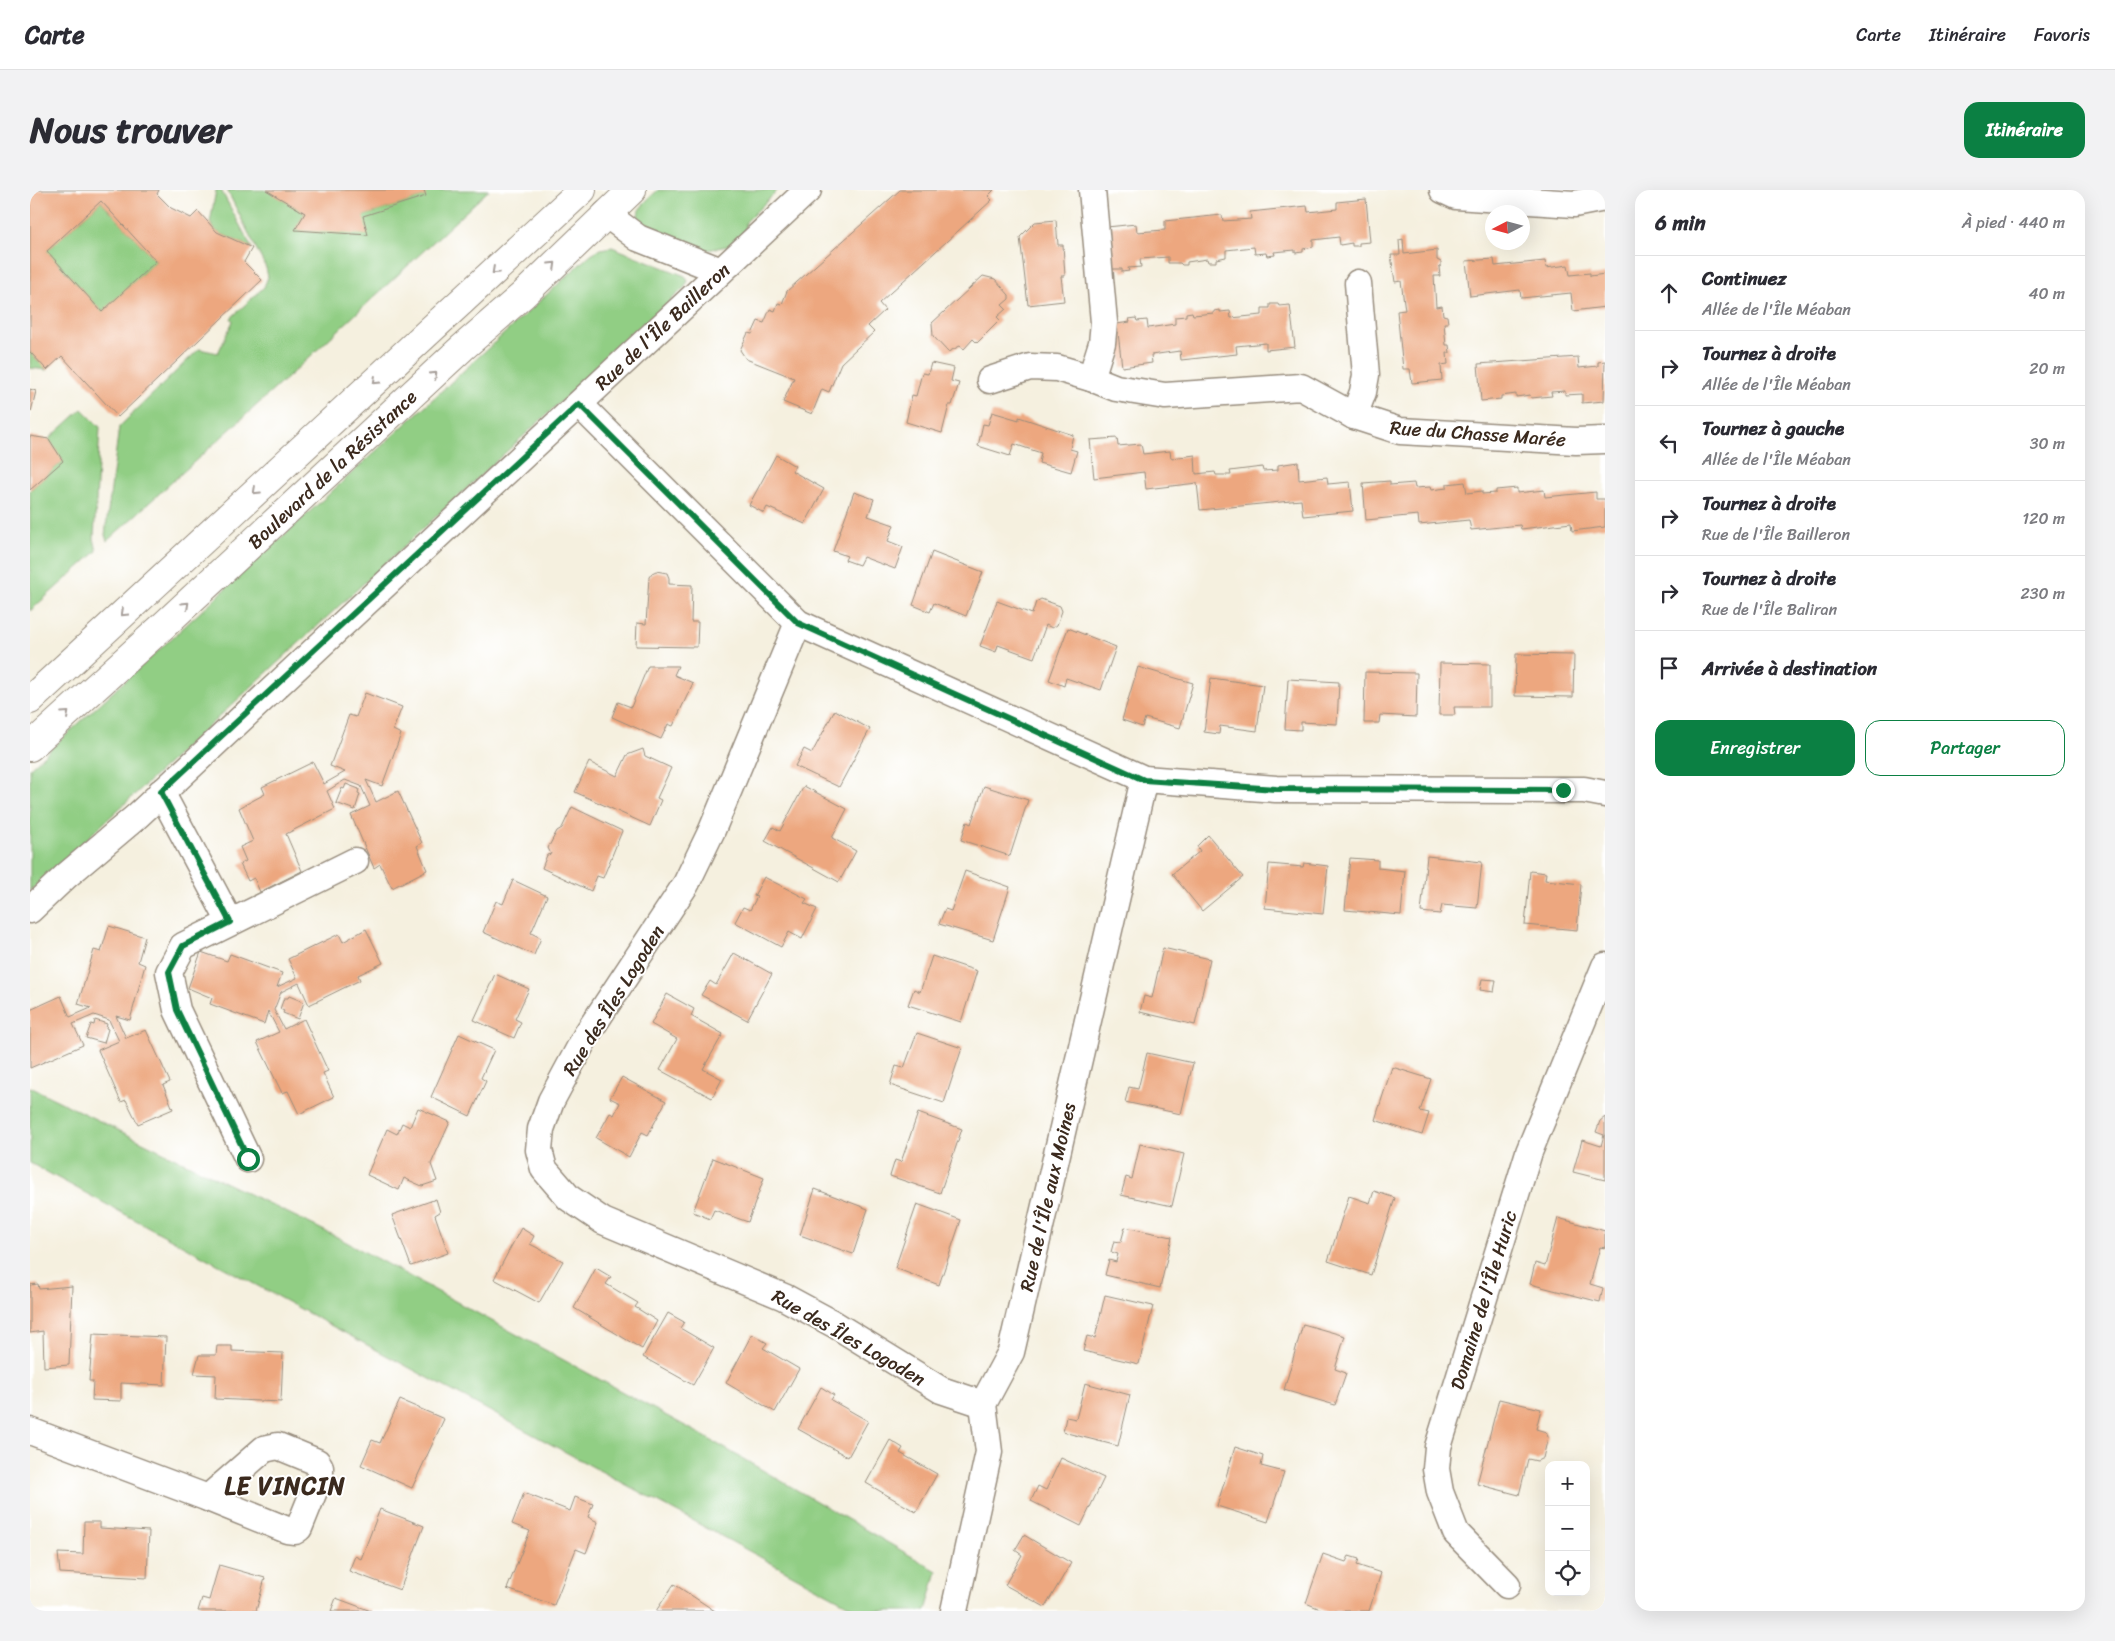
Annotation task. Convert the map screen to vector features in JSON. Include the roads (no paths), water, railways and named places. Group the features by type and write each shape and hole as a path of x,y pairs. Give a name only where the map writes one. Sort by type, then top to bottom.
{"main road":[{"name":"Boulevard de la Résistance","path":"30,700 582,190"},
{"name":"Boulevard de la Résistance","path":"30,747 178,613 462,348 523,295 632,190"}],"street":[{"name":"Rue de l'Île Bailleron","path":"30,910 66,876 136,817 808,190"},
{"path":"1091,378 1102,343 1104,322 1092,190"},
{"path":"1443,190 1456,196 1574,204 1605,198"},
{"path":"606,214 638,238 721,271"},
{"path":"1354,416 1363,392 1366,374 1358,284"},
{"name":"Rue du Chasse Marée","path":"990,380 1030,367 1057,368 1116,388 1165,396 1301,387 1354,416 1400,431 1576,441 1605,440"},
{"path":"579,404 798,623 1144,780 1276,789 1584,790 1605,794"},
{"name":"Rue des Îles Logoden","path":"798,623 712,830 686,884 587,1034 551,1101 541,1129 539,1150 544,1169 569,1198 603,1221 784,1297 834,1324 941,1390 983,1404"},
{"name":"Rue de l'Île aux Moines","path":"983,1404 1012,1352 1144,780"},
{"path":"161,792 230,922"},
{"path":"248,1159 177,1010 169,972 183,946 355,861"},
{"name":"Domaine de l'Île Huric","path":"1507,1585 1456,1532 1440,1492 1436,1469 1438,1446 1529,1152 1605,966"},
{"path":"954,1611 989,1452 983,1404"},
{"path":"30,1431 208,1498"}],"district":[{"name":"LE VINCIN","path":"285,1486"}]}
